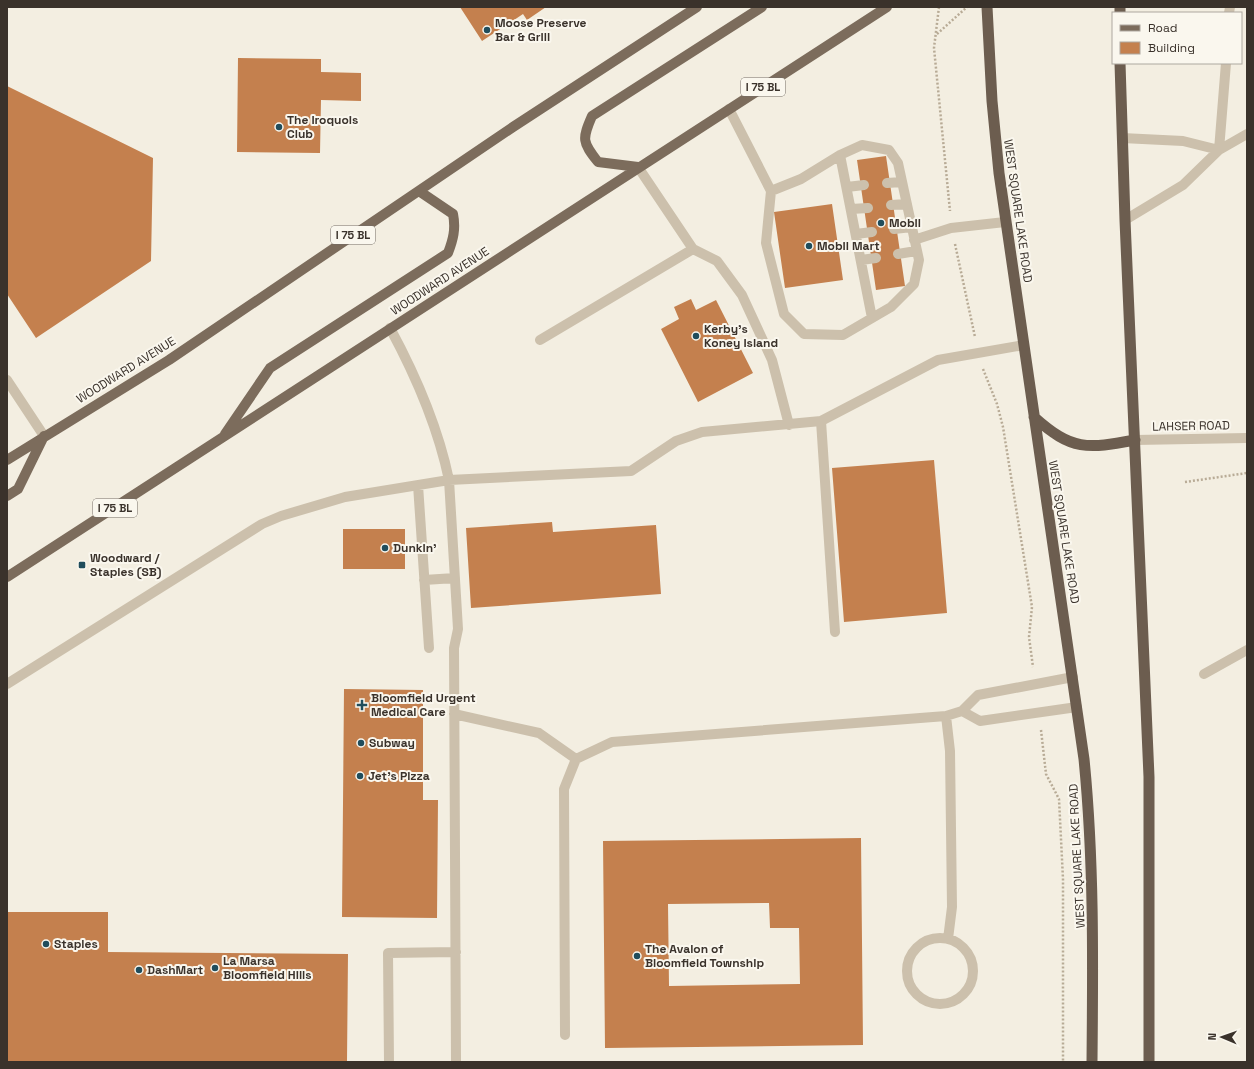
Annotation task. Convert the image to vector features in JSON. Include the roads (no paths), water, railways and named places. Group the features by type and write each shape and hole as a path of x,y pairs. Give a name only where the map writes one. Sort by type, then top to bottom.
{"highway":[{"name":"WEST SQUARE LAKE ROAD","path":"987,7 994,135 1005,222 1073,677 1086,775 1092,876 1092,1062"},
{"path":"1120,64 1125,220 1149,777 1150,1062"},
{"path":"1034,417 1050,432 1076,444 1099,446 1135,440"}],"main road":[{"name":"WOODWARD AVENUE","path":"7,460 169,360 419,191 697,7"},
{"path":"638,167 598,162 587,149 584,134 592,116 762,7"},
{"name":"WOODWARD AVENUE","path":"7,577 887,7"},
{"path":"223,437 270,368 448,254 454,236 455,224 453,214 419,191"},
{"path":"7,496 18,489 44,436"}],"street":[{"path":"1219,150 1226,64"},
{"path":"729,109 771,190 766,243 784,314 804,334 843,335 891,307 914,284 919,260 898,163 889,150 862,145 801,179 771,190"},
{"path":"1125,220 1183,185 1219,150 1247,134"},
{"path":"1122,138 1184,141 1219,150"},
{"path":"840,156 872,318"},
{"path":"638,167 693,249 717,260 742,295 772,360 789,425"},
{"path":"887,184 902,182"},
{"path":"846,187 864,185"},
{"path":"891,206 907,204"},
{"path":"851,209 868,208"},
{"path":"914,240 951,228 1005,222"},
{"path":"894,229 912,227"},
{"path":"856,234 872,232"},
{"path":"540,340 693,249"},
{"path":"898,254 916,251"},
{"path":"861,260 876,258"},
{"path":"390,328 414,372 445,458 450,480 458,629 454,648 456,1062"},
{"path":"7,684 262,524 281,516 345,497 450,480 631,471 676,442 702,432 821,421 938,360 1024,345"},
{"path":"7,380 44,436"},
{"path":"821,421 835,632"},
{"name":"LAHSER ROAD","path":"1135,440 1247,438"},
{"path":"418,485 429,648"},
{"path":"424,580 455,578"},
{"path":"1204,674 1247,650"},
{"path":"565,1035 564,789 576,759 612,742 946,716 962,711 978,695 1073,677"},
{"path":"962,711 980,721 1077,707"},
{"path":"454,714 539,733 576,759"},
{"path":"946,716 950,751 952,907 948,939"},
{"path":"937,938 948,939 958,943 971,959 973,970 972,980 967,990 960,998 951,1003 940,1005 930,1003 920,998 912,990 908,980 907,968 910,957 921,944 937,938"},
{"path":"389,1062 388,953 456,952"}],"place":[{"name":"Moose Preserve Bar & Grill","path":"487,30"},
{"name":"The Iroquois Club","path":"279,127"},
{"name":"Mobil","path":"881,223"},
{"name":"Mobil Mart","path":"809,246"},
{"name":"Kerby's Koney Island","path":"696,336"},
{"name":"Dunkin'","path":"385,548"},
{"name":"Woodward / Staples (SB)","path":"82,565"},
{"name":"Bloomfield Urgent Medical Care","path":"362,705"},
{"name":"Subway","path":"361,743"},
{"name":"Jet's Pizza","path":"360,776"},
{"name":"Staples","path":"46,944"},
{"name":"The Avalon of Bloomfield Township","path":"637,956"},
{"name":"La Marsa Bloomfield Hills","path":"215,968"},
{"name":"DashMart","path":"139,970"}]}
